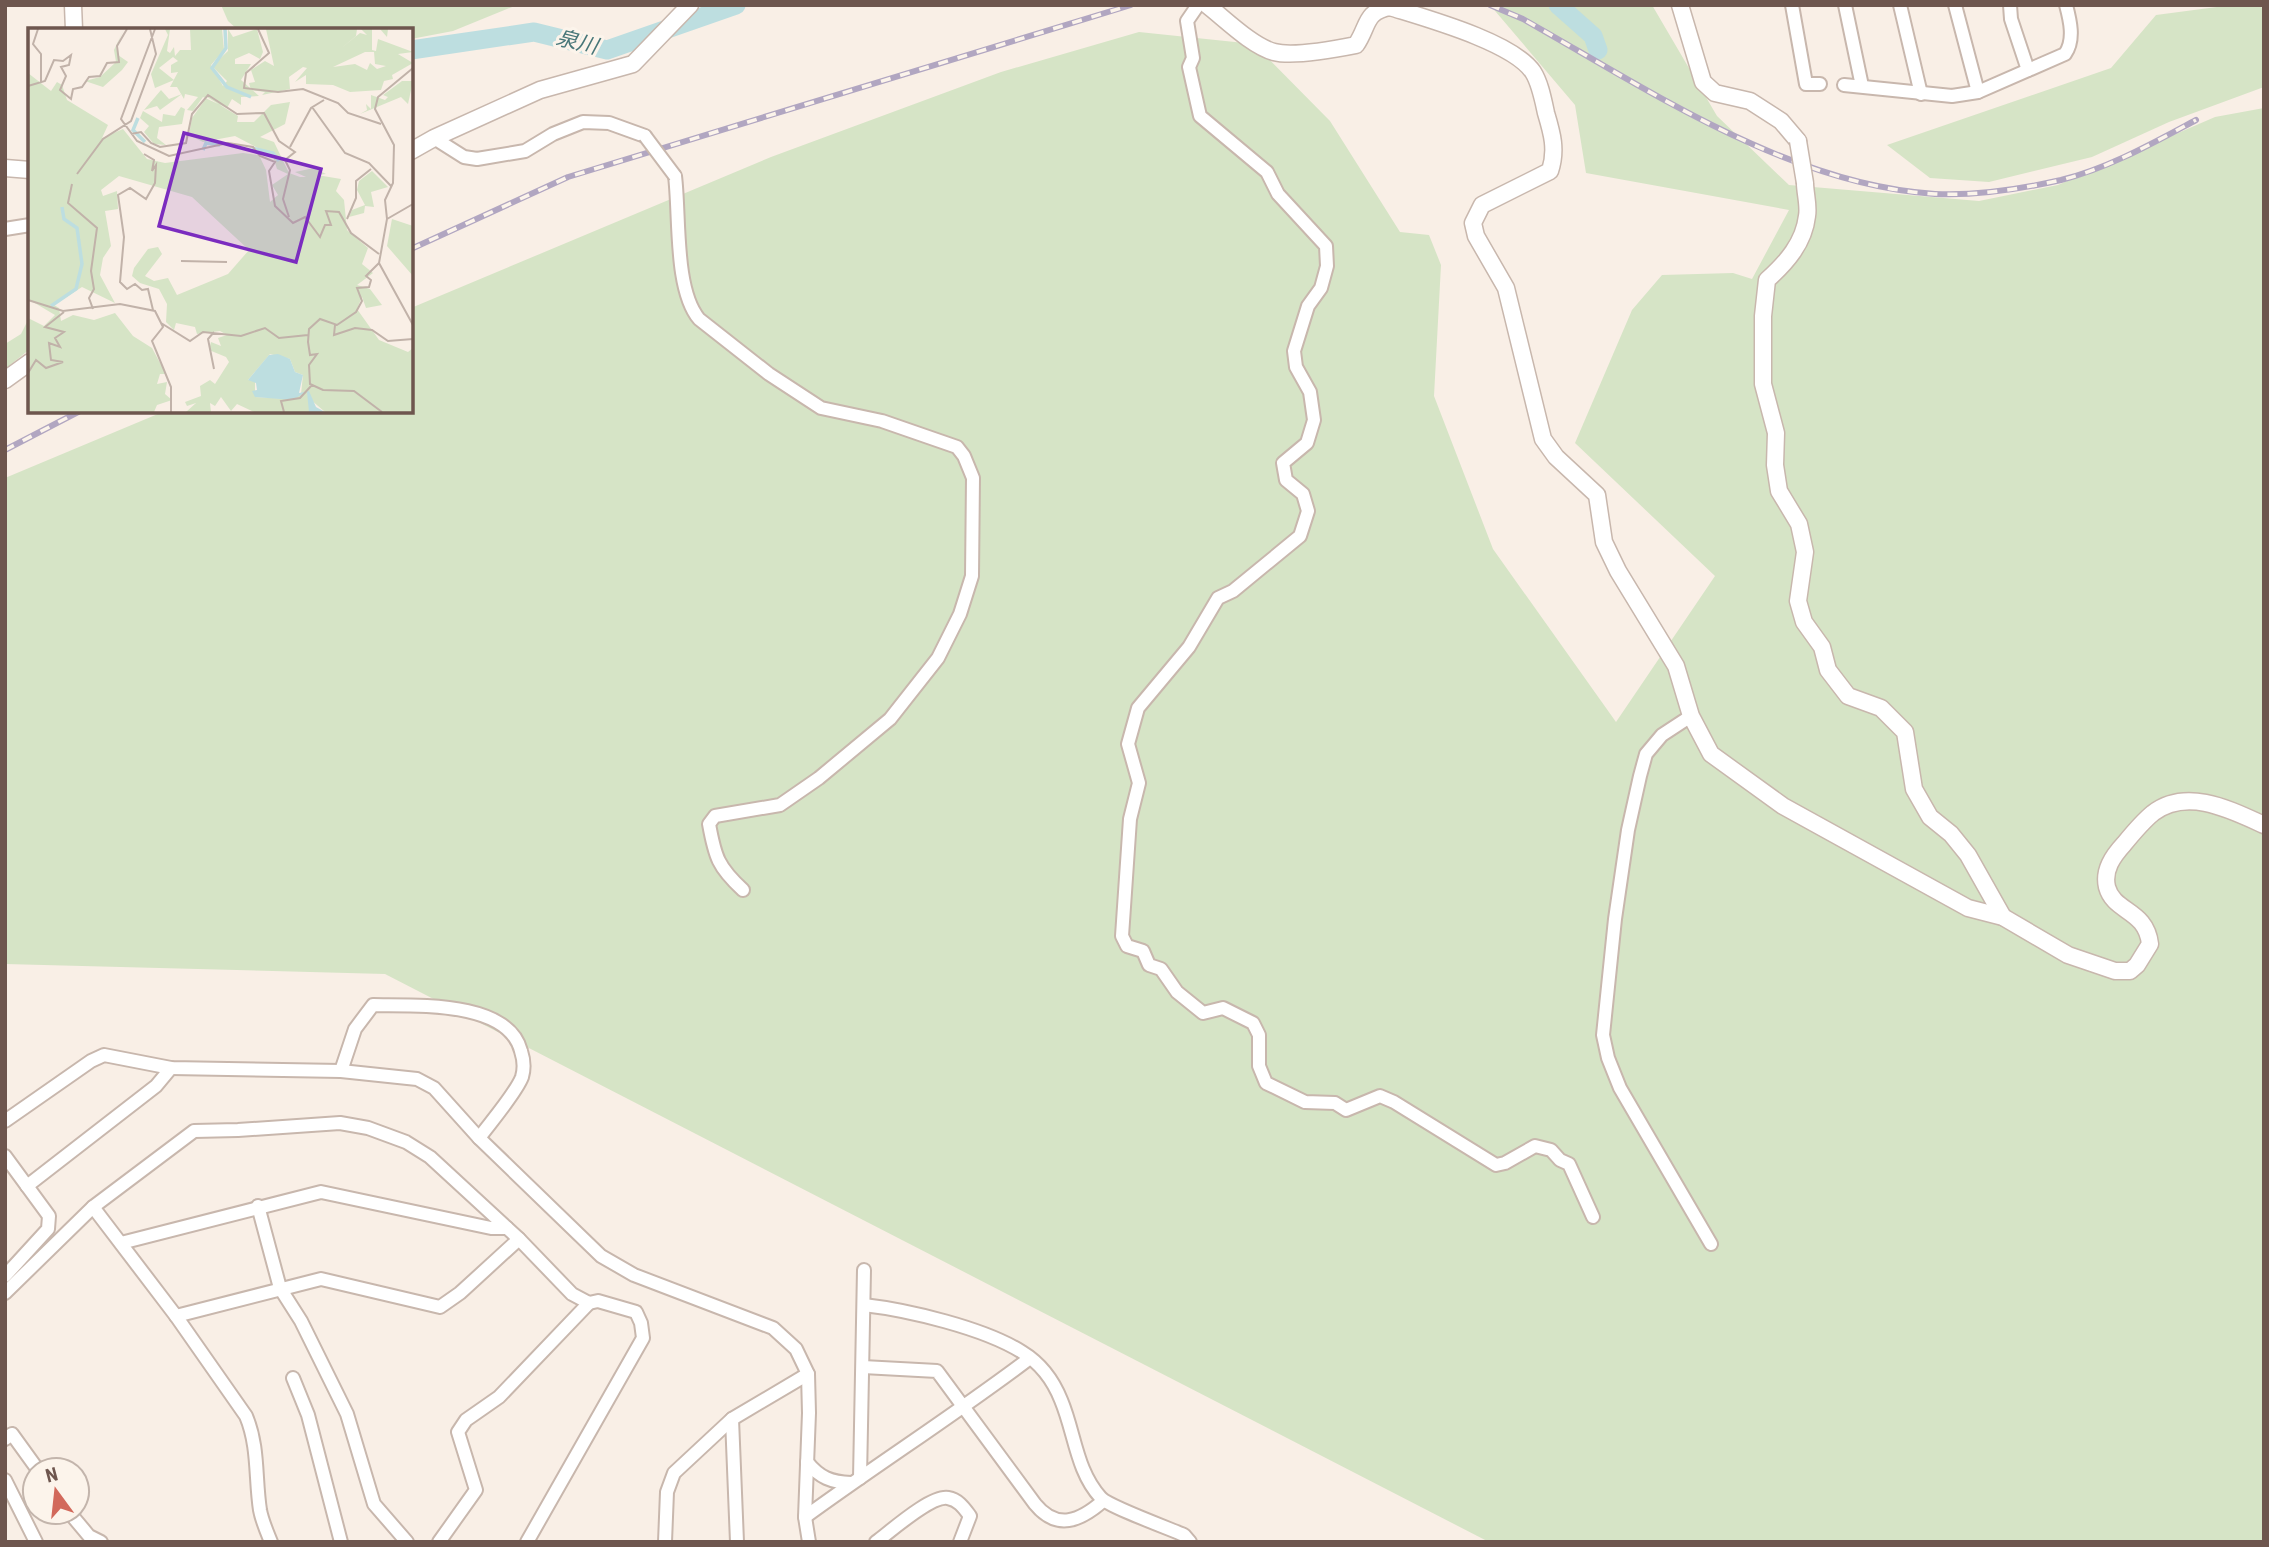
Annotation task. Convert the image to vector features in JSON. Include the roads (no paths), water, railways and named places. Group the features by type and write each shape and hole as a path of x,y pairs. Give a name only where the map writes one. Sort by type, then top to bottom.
{"street":[{"path":"73,5 74,28"},
{"path":"413,150 540,90 633,64 690,5"},
{"path":"1198,5 1187,21 1193,58 1189,67 1200,116 1267,172 1278,194 1326,246 1327,266 1321,288 1308,306 1294,351 1296,367 1310,392 1314,420 1307,443 1283,463 1286,480 1303,494 1308,512 1300,536 1287,549 1233,591 1218,598 1189,647 1138,708 1128,744 1139,783 1130,820 1122,936 1127,946 1143,951 1149,965 1161,969 1177,992 1203,1013 1223,1008 1253,1023 1259,1035 1259,1066 1266,1083 1305,1102 1335,1103 1346,1110 1380,1096 1496,1165 1505,1163 1535,1146 1551,1150 1560,1160 1569,1164 1593,1217"},
{"path":"1207,5 1261,46 1273,52 1286,53 1356,45 1364,34 1368,18 1377,10 1390,7 1491,44 1513,54 1532,70 1553,138 1550,171 1482,205 1473,223 1476,236 1506,288 1543,439 1556,457 1597,495 1604,542 1618,571 1676,666 1691,716 1711,754 1745,781 1783,806 1968,908 2003,916 2068,956 2115,971 2130,971 2150,944 2145,924 2112,896 2108,890 2106,875 2114,855 2142,823 2155,811 2176,803 2199,802 2222,806 2264,825"},
{"path":"1680,5 1703,82 1714,93 1750,101 1781,121 1798,141 1807,216 1797,247 1767,280 1763,316 1763,384 1776,433 1775,465 1779,491 1799,524 1805,552 1798,601 1804,622 1822,647 1828,670 1848,696 1881,708 1905,732 1914,789 1930,817 1951,835 1968,855 2003,916"},
{"path":"1792,5 1806,84 1820,84"},
{"path":"1844,5 1862,86"},
{"path":"1900,5 1921,94"},
{"path":"1955,5 1978,92"},
{"path":"2010,5 2011,19 2028,70"},
{"path":"1844,85 1952,96 1978,92 2065,54 2069,47 2071,23 2066,5"},
{"path":"434,138 464,157 477,159 525,151 553,134 583,122 609,123 645,136 675,176 679,205 680,255 691,309 699,319 769,374 821,408 882,421 957,447 964,456 973,478 972,576 960,614 938,658 890,719 819,778 780,805 715,816 709,824 714,849 724,873 743,890"},
{"path":"5,168 28,170"},
{"path":"5,229 28,225"},
{"path":"5,380 28,363"},
{"path":"1691,716 1662,735 1646,754 1628,830 1615,919 1603,1035 1608,1058 1620,1088 1711,1244"},
{"path":"341,1070 355,1029 373,1006 440,1006 481,1016 503,1025 518,1038 524,1064 522,1079 479,1139"},
{"path":"5,1121 91,1061 104,1055 171,1069 341,1070 418,1079 434,1088 479,1139 601,1256 634,1275 773,1328 796,1349 808,1374 805,1517 809,1542"},
{"path":"27,1186 156,1086 171,1069"},
{"path":"5,1293 93,1207 194,1131 340,1123 368,1128 406,1142 430,1157 519,1239 572,1294 589,1303"},
{"path":"5,1156 49,1216 48,1229 5,1276"},
{"path":"121,1243 321,1192 491,1228 507,1228"},
{"path":"258,1206 280,1289 300,1321 347,1414 374,1504 408,1542"},
{"path":"93,1207 176,1316 246,1416 253,1433 260,1512 271,1542"},
{"path":"176,1316 321,1279 440,1307 460,1293 519,1239"},
{"path":"856,1480 863,1367 864,1270"},
{"path":"439,1542 476,1490 458,1432 466,1420 499,1398 589,1303 598,1301 636,1312 643,1338 527,1542"},
{"path":"864,1305 976,1331 1021,1352 1044,1370 1058,1393 1082,1468 1103,1500 1184,1535 1190,1542"},
{"path":"805,1517 1030,1359"},
{"path":"863,1367 937,1371 1035,1504 1050,1519 1075,1519 1103,1500"},
{"path":"665,1542 667,1492 674,1473 732,1419 808,1374"},
{"path":"293,1378 308,1415 341,1542"},
{"path":"732,1419 737,1542"},
{"path":"5,1439 12,1434 28,1456"},
{"path":"807,1462 816,1473 829,1481 856,1480"},
{"path":"5,1480 36,1542"},
{"path":"876,1542 933,1500 947,1498 960,1503 970,1516 961,1542"},
{"path":"81,1526 89,1536 101,1542"}],"waterway":[{"name":"泉川","path":"413,50 534,32 607,50 736,5"},
{"name":"泉川","path":"1558,5 1593,36 1598,50"}],"railway":[{"path":"413,248 568,177 1131,5"},
{"path":"1490,5 1523,19 1669,103 1721,129 1826,173 1880,187 1935,194 1966,194 2061,180 2113,162 2196,120"},
{"path":"5,450 76,413"}]}
